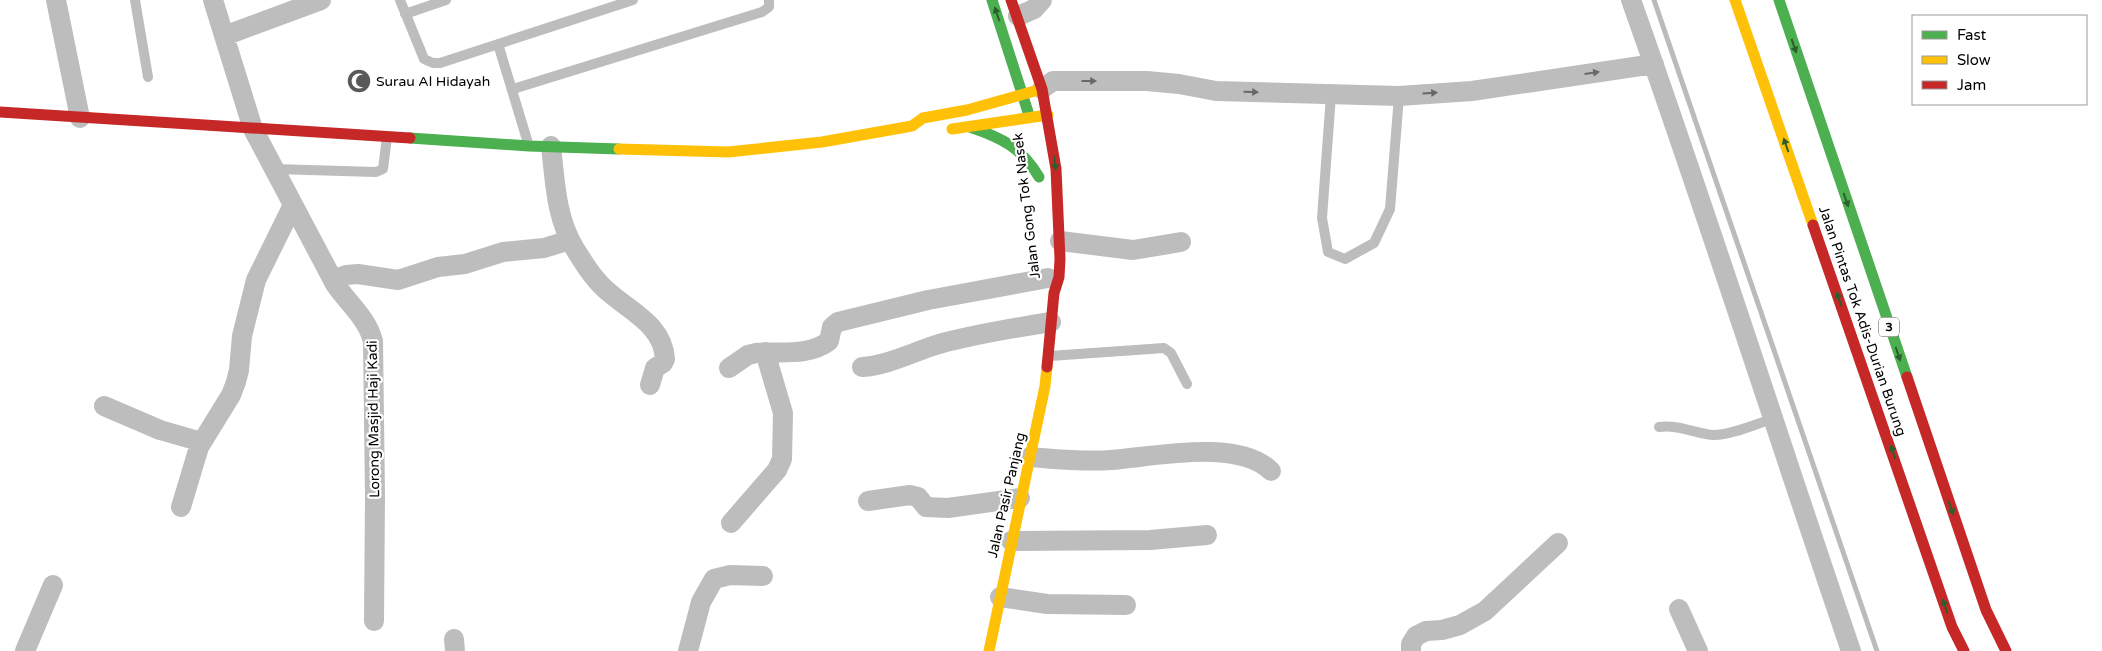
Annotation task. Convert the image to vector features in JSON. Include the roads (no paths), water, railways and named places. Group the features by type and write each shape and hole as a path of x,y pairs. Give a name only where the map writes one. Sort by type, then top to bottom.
{"main road":[{"name":"Jalan Gong Tok Nasek","path":"992,0 1031,124"},
{"name":"Jalan Pintas Tok Adis-Durian Burung","path":"1735,0 1952,627 1964,651"},
{"name":"Jalan Pintas Tok Adis-Durian Burung","path":"1779,0 1983,601 2006,651"},
{"name":"Jalan Gong Tok Nasek","path":"1015,8 1042,89 1048,114 1056,169 1060,242 1059,277 1049,280 1051,322 1049,351"},
{"path":"1002,70 1008,48"},
{"path":"0,112 252,130 388,136 529,146 728,152 822,142 912,126 923,118 966,110 1042,89"},
{"path":"966,110 989,92"},
{"path":"939,130 968,126 1031,124 1048,114"},
{"path":"912,126 924,132"},
{"path":"968,126 991,134 1017,148 1031,163 1039,177"},
{"name":"Jalan Gong Tok Nasek","path":"1036,152 1040,191"},
{"name":"Jalan Pasir Panjang","path":"989,651 1030,457 1049,351"}],"street":[{"path":"56,0 80,118"},
{"name":"Lorong Masjid Haji Kadi","path":"213,0 252,130 333,280 344,298 366,323 373,341 376,496 374,621"},
{"path":"224,36 321,0"},
{"path":"1015,8 1034,9 1042,0"},
{"path":"1631,0 1708,220 1772,419 1851,651"},
{"path":"1042,89 1054,82 1147,81 1179,84 1216,91 1399,96 1472,91 1654,64"},
{"path":"551,146 558,208 570,240 595,278 610,294 648,323 659,336 665,359 654,370 650,385"},
{"path":"181,507 202,442 234,389 239,370 242,336 251,296 271,247 293,205"},
{"path":"333,280 346,275 358,274 398,280 438,268 465,264 503,252 544,248 570,240"},
{"path":"1060,242 1134,250 1181,242"},
{"path":"729,368 748,355 765,352 803,352 814,349 829,341 830,330 834,324 851,319 928,300 1049,280"},
{"path":"862,367 883,363 937,345 976,335 1051,322"},
{"path":"731,524 777,470 782,459 783,413 765,352"},
{"path":"104,406 160,430 202,442"},
{"path":"1030,457 1096,460 1172,452 1200,452 1242,456 1264,464 1271,471"},
{"path":"868,501 910,495 918,497 926,507 941,508 1020,498"},
{"path":"1011,541 1150,540 1207,535"},
{"path":"1411,651 1411,644 1416,636 1426,631 1442,630 1460,625 1485,610 1558,543"},
{"path":"688,651 701,602 714,578 730,574 763,576"},
{"path":"25,651 53,585"},
{"path":"1000,597 1047,604 1126,605"},
{"path":"1679,609 1698,651"}],"lane":[{"path":"135,0 148,77"},
{"path":"400,0 424,59 428,62 440,62 634,0"},
{"path":"405,14 446,0"},
{"path":"513,89 762,12 769,7 769,0"},
{"path":"498,44 529,146"},
{"path":"1331,95 1322,218 1328,252 1345,259 1374,243 1390,209 1399,96"},
{"path":"274,169 376,172 384,169 388,136"},
{"path":"1049,351 1094,354 1160,348 1171,353 1187,384"},
{"path":"1659,427 1684,428 1714,435 1724,434 1772,419"}],"waterway":[{"path":"1654,0 1877,651"}],"place":[{"name":"Surau Al Hidayah","path":"359,81"}]}
